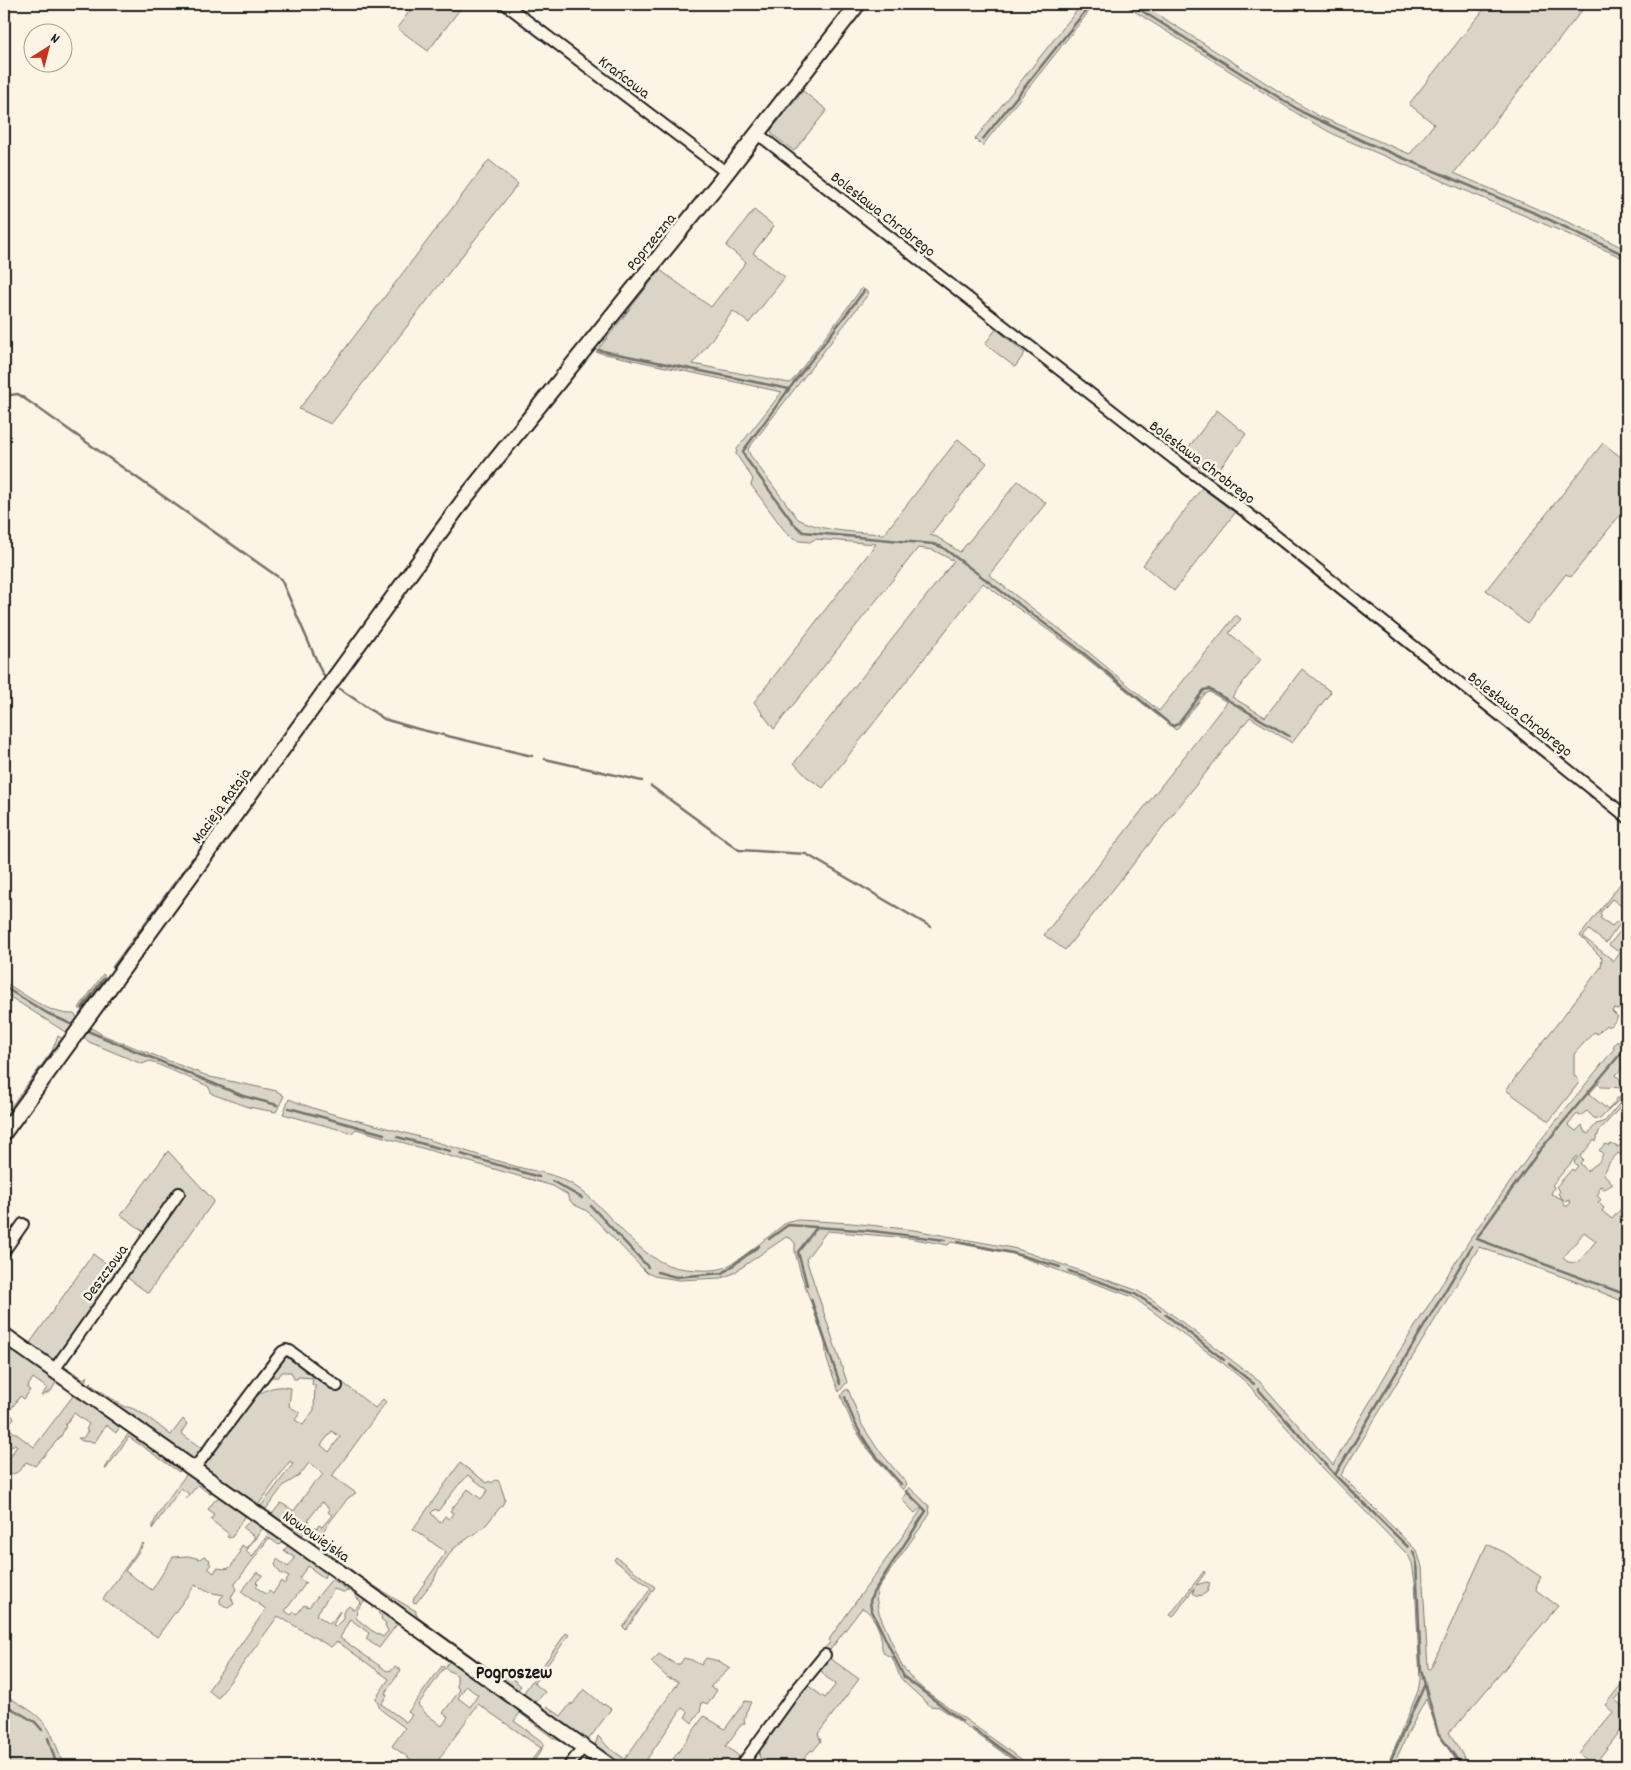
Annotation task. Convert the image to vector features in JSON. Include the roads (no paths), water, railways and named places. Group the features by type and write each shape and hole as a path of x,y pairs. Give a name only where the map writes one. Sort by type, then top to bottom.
{"street":[{"name":"Krańcowa","path":"506,4 727,173"},
{"name":"Poprzeczna","path":"465,498 727,173 858,4"},
{"name":"Bolesława Chrobrego","path":"758,134 1166,453 1246,512 1627,817"},
{"name":"Macieja Rataja","path":"4,1133 465,498"},
{"name":"Deszczowa","path":"54,1370 179,1193"},
{"path":"4,1251 23,1224"},
{"name":"Nowowiejska","path":"4,1335 610,1766"},
{"path":"194,1469 282,1352 290,1351 337,1386"},
{"path":"741,1766 825,1654"},
{"path":"569,1766 583,1747"}],"waterway":[{"path":"983,139 1091,4"},
{"path":"1131,4 1302,112 1365,142 1537,214 1627,256"},
{"path":"646,262 659,246"},
{"path":"789,389 864,291"},
{"path":"598,350 789,389 743,451 745,457 794,524 803,532 933,544 942,547 1076,647 1171,725 1174,726 1179,723 1204,690 1209,689 1289,736"},
{"path":"4,404 10,395 18,394 281,579 322,673 326,677"},
{"path":"460,492 501,442"},
{"path":"351,644 452,503"},
{"path":"280,742 331,670"},
{"path":"340,689 384,719 532,756"},
{"path":"545,759 642,781"},
{"path":"651,786 739,850 806,854 931,927"},
{"path":"201,847 228,812"},
{"path":"113,967 193,858"},
{"path":"82,1008 104,978"},
{"path":"4,987 47,1013 75,1026"},
{"path":"90,1032 243,1096 277,1105"},
{"path":"1476,1239 1540,1150 1627,1046"},
{"path":"289,1108 384,1134"},
{"path":"397,1137 450,1151"},
{"path":"461,1154 539,1177"},
{"path":"552,1181 582,1198"},
{"path":"591,1206 648,1267"},
{"path":"769,1239 788,1225 872,1231 945,1240"},
{"path":"807,1285 798,1252 817,1227"},
{"path":"1477,1239 1627,1295"},
{"path":"958,1242 1013,1253 1060,1267"},
{"path":"657,1272 676,1277 723,1273 759,1246"},
{"path":"1335,1475 1472,1246"},
{"path":"1069,1271 1135,1294 1160,1310"},
{"path":"811,1299 840,1384"},
{"path":"1165,1314 1224,1360"},
{"path":"1229,1364 1254,1384"},
{"path":"1258,1389 1335,1475 1408,1547"},
{"path":"845,1397 855,1423 867,1444 901,1484"},
{"path":"906,1491 926,1511 873,1593 870,1601 871,1609 904,1677 962,1721"},
{"path":"1413,1552 1416,1559 1421,1670 1438,1733 1462,1766"},
{"path":"1388,1766 1425,1684"},
{"path":"4,1704 35,1722 42,1730"},
{"path":"972,1728 1025,1766"},
{"path":"48,1738 57,1766"}],"district":[{"name":"Pogroszew","path":"514,1671"}]}
